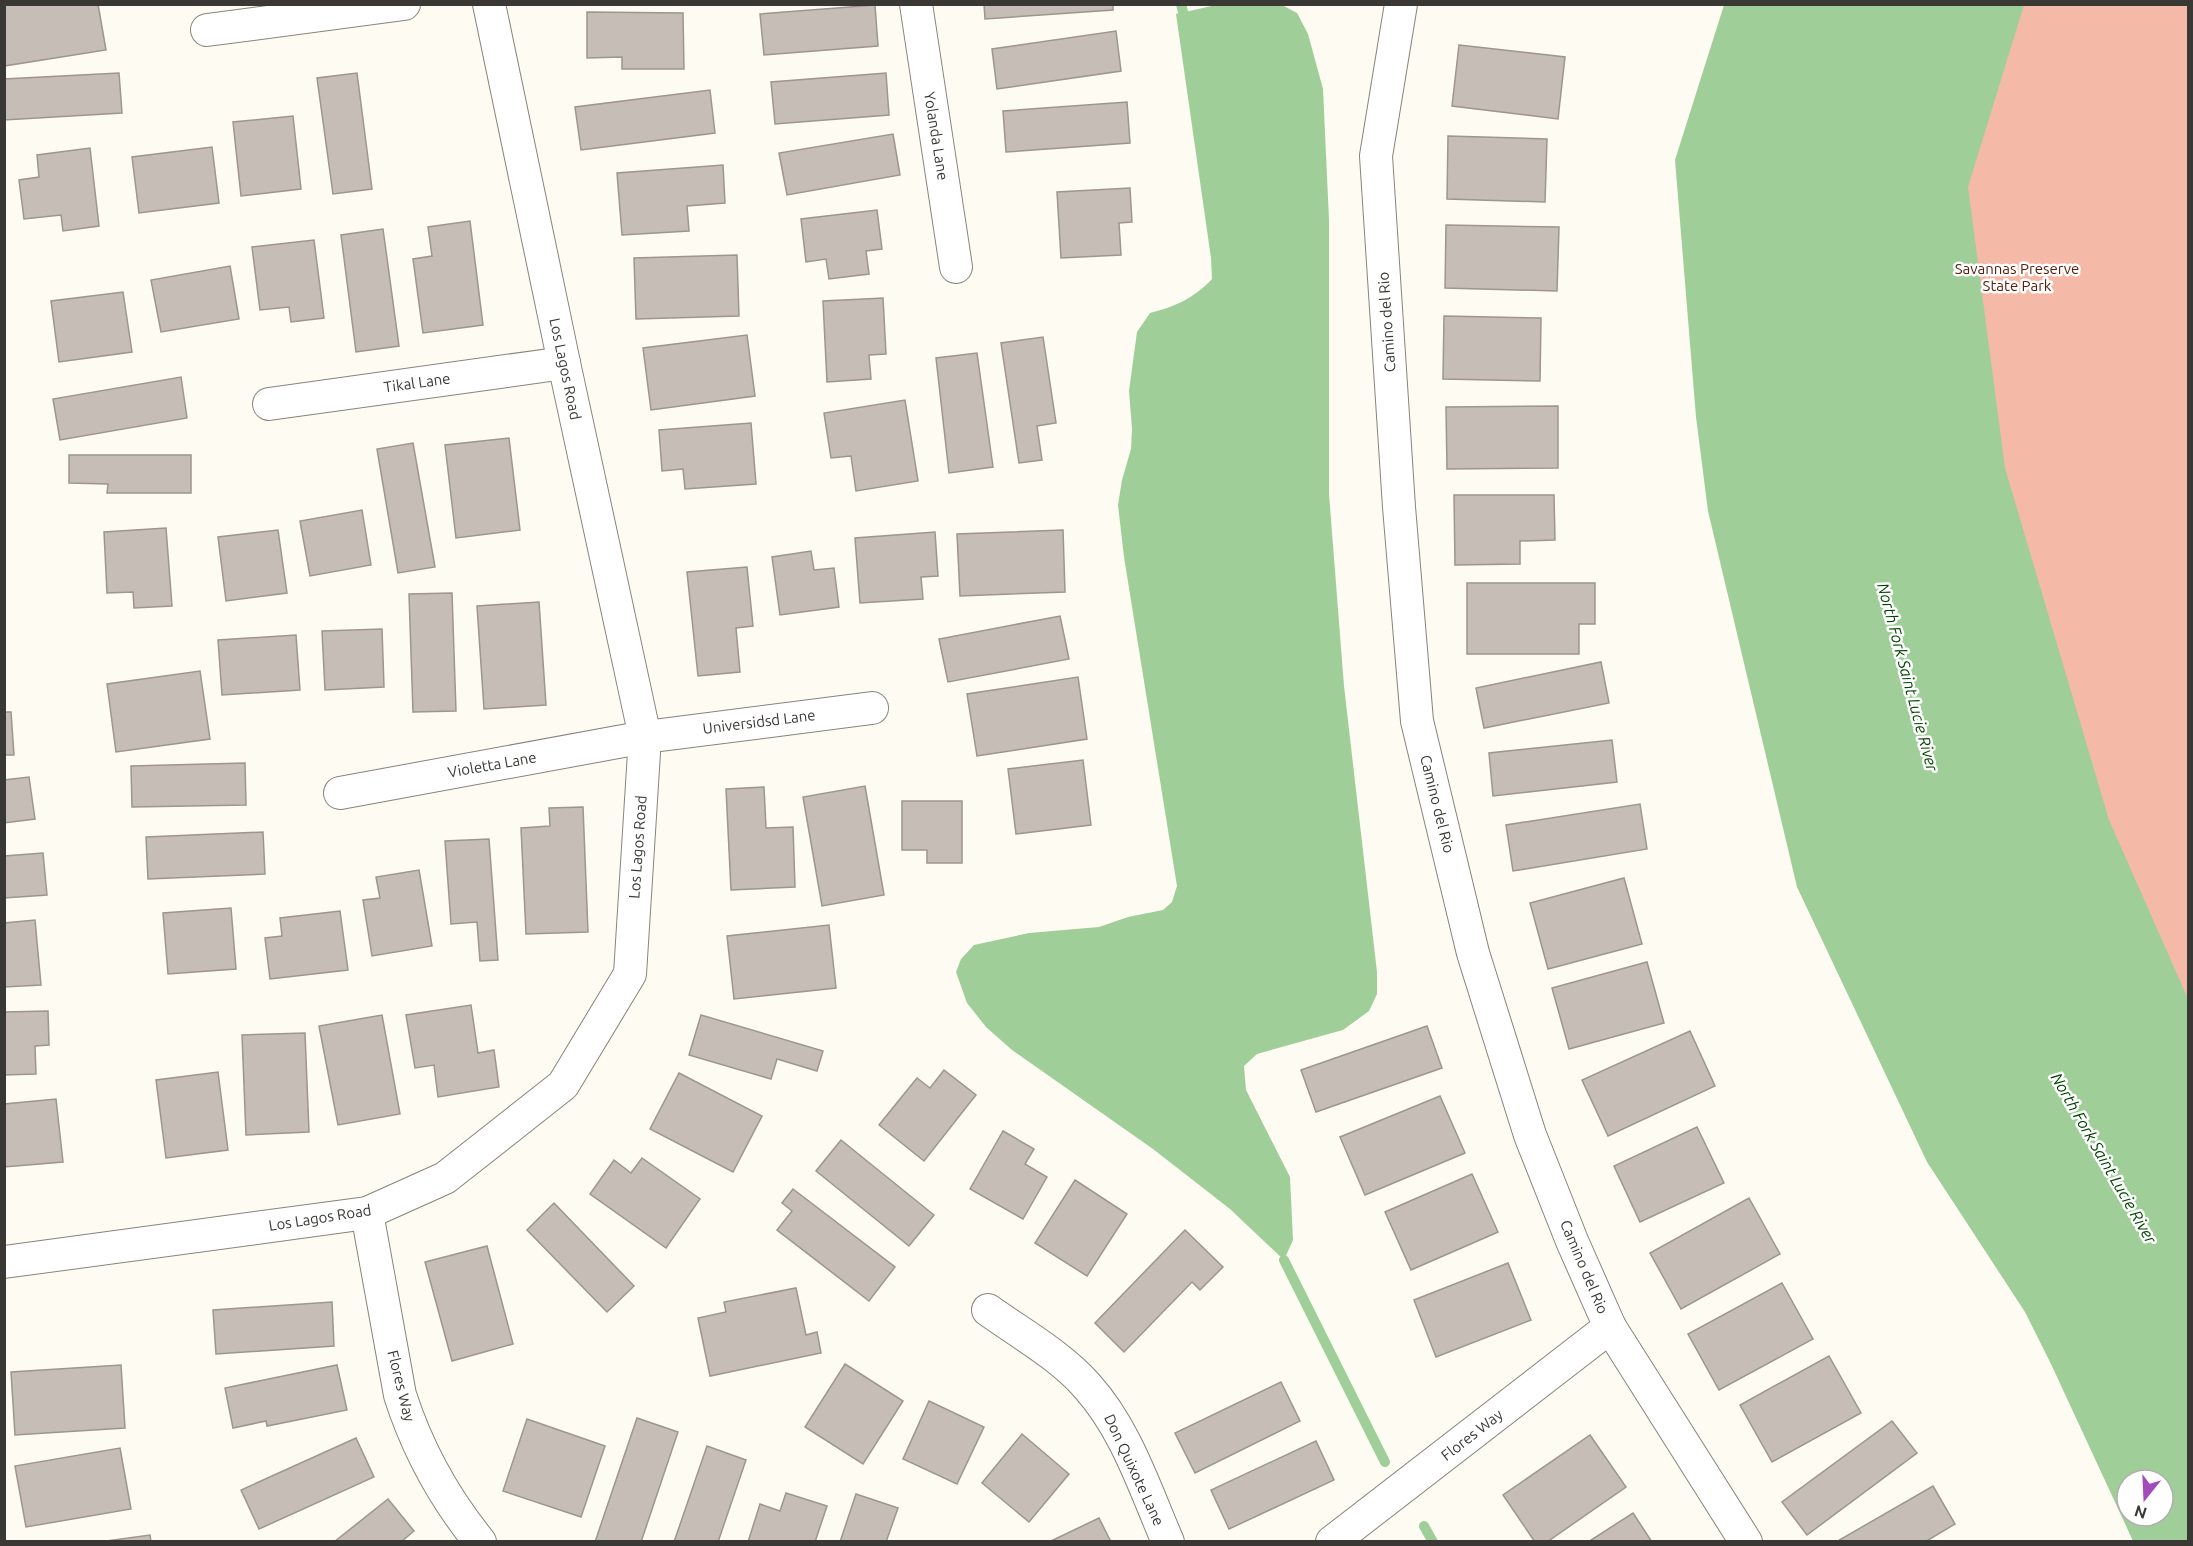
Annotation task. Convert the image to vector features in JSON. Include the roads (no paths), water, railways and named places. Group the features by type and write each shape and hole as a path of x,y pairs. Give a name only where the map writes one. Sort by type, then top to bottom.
{"street":[{"path":"207,30 404,4"},
{"name":"Los Lagos Road","path":"4,1262 367,1213 445,1178 563,1085 630,974 645,737 489,4"},
{"name":"Yolanda Lane","path":"916,4 956,267"},
{"name":"Camino del Rio","path":"1401,4 1376,156 1399,507 1417,721 1473,953 1530,1135 1572,1241 1610,1327 1746,1542"},
{"name":"Tikal Lane","path":"269,404 564,363"},
{"name":"Universidsd Lane","path":"645,737 872,708"},
{"name":"Violetta Lane","path":"340,793 645,737"},
{"name":"Flores Way","path":"367,1213 400,1395 409,1424 429,1464 466,1524 480,1542"},
{"name":"Don Quixote Lane","path":"988,1310 1070,1369 1104,1406 1129,1453 1168,1542"},
{"name":"Flores Way","path":"1332,1542 1610,1327"}],"water":[{"path":"1216,5 1282,5 1297,13 1308,34 1323,89 1329,220 1329,494 1344,686 1377,972 1377,994 1369,1011 1343,1030 1257,1054 1244,1066 1246,1090 1290,1177 1293,1240 1284,1260 1230,1209 1153,1149 1012,1050 986,1027 967,1003 956,972 961,959 974,945 1029,933 1099,927 1128,917 1163,910 1172,902 1177,886 1124,557 1118,505 1131,449 1129,391 1137,332 1150,313 1184,301 1212,279 1211,258 1176,14"},
{"name":"North Fork Saint Lucie River","path":"1724,5 2024,5 1968,187 2005,468 2109,820 2188,999 2188,1541 2133,1541 2127,1528 2175,1528 2175,1468 2115,1468 2115,1502 2025,1312 1927,1162 1797,887 1708,511 1696,417 1675,160"}],"waterway":[{"path":"1181,4 1183,12"},
{"path":"1284,1260 1385,1462"},
{"path":"1424,1526 1433,1542"}],"park label":[{"name":"Savannas Preserve State Park","path":"2017,278"}]}
